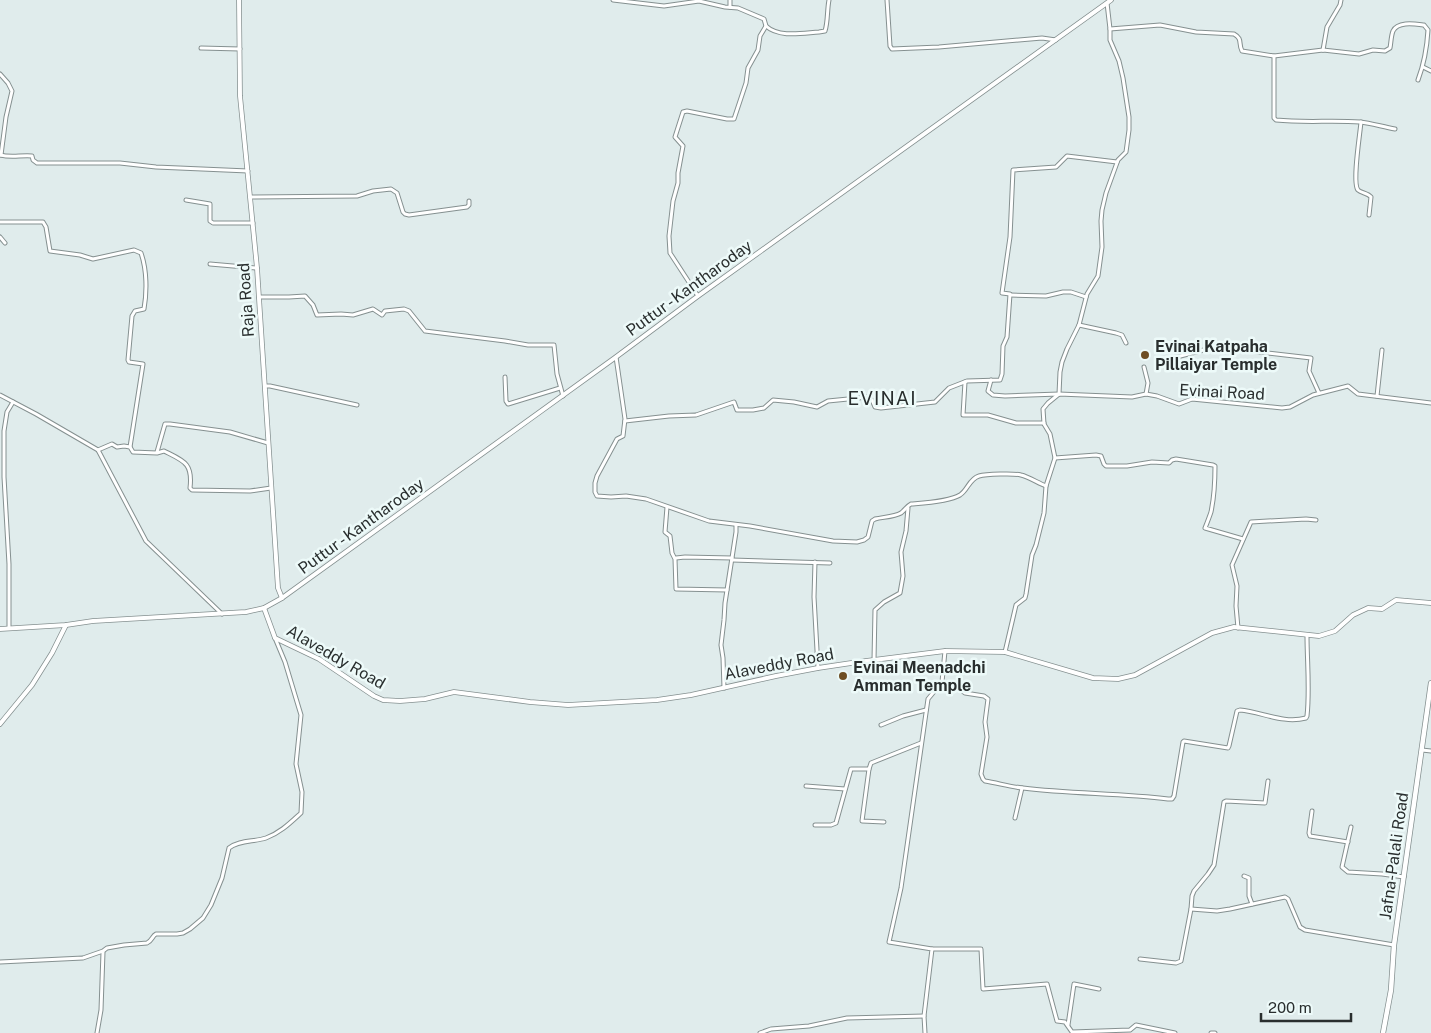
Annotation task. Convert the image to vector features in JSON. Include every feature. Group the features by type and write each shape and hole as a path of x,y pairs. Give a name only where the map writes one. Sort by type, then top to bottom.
{"main road":[{"name":"Jafna-Palali Road","path":"1383,1033 1431,683"}],"street":[{"name":"Raja Road","path":"239,0 240,96 257,268 278,588 282,598"},
{"path":"612,0 664,6 699,1 738,8 764,19 766,26 775,32 782,33 825,31 829,0"},
{"path":"730,0 730,7"},
{"path":"887,0 890,46 892,49 1042,38 1056,40"},
{"path":"1004,652 1016,605 1025,598 1032,555 1044,514 1046,486 1054,458 1050,434 1044,423 1043,408 1059,394 1062,362 1079,325 1089,289 1098,276 1102,247 1102,210 1117,162 1126,152 1129,117 1119,61 1110,40 1110,29 1105,5 1101,0"},
{"name":"Puttur - Kantharoday","path":"0,629 66,625 94,621 246,612 264,608 282,598 698,296 1111,0"},
{"path":"1323,50 1327,27 1341,0"},
{"path":"1110,29 1160,25 1196,32 1234,34 1240,39 1242,51 1274,56 1323,50 1360,54 1373,50 1385,51 1390,48 1393,31 1397,27 1407,24 1424,25 1428,30 1423,67 1418,80"},
{"path":"698,296 670,253 669,236 672,210 683,146 675,137 683,112 687,111 727,120 734,119 746,83 748,68 758,50 760,36 766,26"},
{"path":"201,48 240,49"},
{"path":"1274,56 1274,118 1276,120 1297,122 1361,122 1395,129"},
{"path":"1423,67 1431,71"},
{"path":"0,74 3,75 12,91 0,155 6,157 32,156 33,160 37,163 103,162 166,168 248,171"},
{"path":"1361,122 1356,162 1356,184 1359,191 1370,194 1369,215"},
{"path":"1086,297 1071,292 1046,296 1002,293 1010,237 1013,170 1056,167 1067,156 1117,162"},
{"path":"251,197 357,196 373,191 391,189 397,193 403,212 408,215 467,207 469,201"},
{"path":"186,200 210,204 210,221 213,223 253,223"},
{"path":"0,222 43,222 46,227 50,251 80,255 93,259 134,250 141,253 144,261 145,303 144,309 135,311 132,316 128,360 129,362 143,364 130,447 133,452 157,453 164,451 183,460 189,469 190,488 192,490 250,491 271,488"},
{"path":"0,237 5,243"},
{"path":"210,264 257,268"},
{"path":"625,421 696,415 734,402 737,410 753,410 764,408 773,400 817,407 828,401 868,397 876,407 881,408 935,402 950,388 965,382 1000,380 1003,346 1007,337 1010,295"},
{"path":"259,296 289,298 305,296 317,315 353,315 373,309 382,315 385,311 404,309 409,311 425,331 505,340 528,345 554,345 557,374 562,396"},
{"path":"1079,325 1122,335 1126,343"},
{"path":"1169,359 1215,347 1311,358 1309,371 1319,393"},
{"path":"1377,396 1382,350"},
{"path":"616,357 625,421 623,436 616,439 597,476 595,483 597,496 626,496 646,499 709,522 750,526 833,541 856,542 868,537 872,521 875,519 900,514 908,505 958,496 971,480 978,476 1019,474 1046,486"},
{"path":"1144,367 1148,383 1146,394"},
{"path":"505,377 506,401 508,404 560,388"},
{"name":"Evinai Road","path":"991,380 988,391 993,395 1005,396 1059,394 1132,397 1146,394 1179,404 1192,399 1282,408 1290,407 1319,393 1348,386 1358,394 1431,403"},
{"path":"965,382 963,415 988,415 1016,423 1044,423"},
{"path":"265,386 357,405"},
{"path":"0,395 98,450 146,541 222,614"},
{"path":"9,628 9,564 2,477 4,431 7,412 13,402"},
{"path":"157,453 165,424 230,432 268,443"},
{"path":"98,450 112,444 117,447 130,447"},
{"path":"1054,458 1096,455 1101,456 1106,466 1127,466 1152,462 1169,463 1176,459 1213,465 1215,466 1215,477 1212,506 1205,528 1243,539"},
{"path":"874,660 875,610 884,602 900,593 903,576 901,552 906,531 908,505"},
{"path":"666,507 665,532 670,536 672,553 675,559 676,589 727,590"},
{"path":"1238,628 1237,586 1232,565 1250,522 1316,520"},
{"path":"724,688 721,644 736,525"},
{"path":"676,558 830,563"},
{"path":"815,562 814,606 818,668"},
{"name":"Alaveddy Road","path":"264,608 275,638 319,660 383,700 426,699 454,692 530,702 568,704 657,700 691,695 818,668 945,651 1004,652 1093,678 1118,679 1135,675 1212,634 1234,627 1319,636 1335,631 1353,615 1368,608 1382,609 1396,600 1431,603"},
{"path":"0,724 32,685 52,653 66,625"},
{"path":"942,682 955,686 964,693 984,696 988,699 985,722 988,737 981,774 985,781 1022,788 1139,795 1172,799 1184,741 1228,748 1237,711 1240,710 1288,720 1306,718 1309,684 1307,672 1307,635"},
{"path":"0,962 83,958 107,948 147,943 156,934 178,934 190,929 203,918 211,905 222,878 229,848 236,844 276,834 286,828 301,813 302,792 296,764 301,715 285,662 275,638"},
{"path":"945,651 942,682 928,699 901,888 889,942 932,949 981,949 983,989 1047,984 1057,1021 1065,1022 1072,1032 1130,1030 1136,1025 1175,1033"},
{"path":"881,725 903,716 926,710"},
{"path":"884,822 862,821 871,763 921,744"},
{"path":"1421,750 1431,751"},
{"path":"815,826 836,823 851,769 869,769"},
{"path":"1140,959 1181,961 1192,896 1214,865 1224,802 1264,803 1268,781"},
{"path":"806,786 845,788"},
{"path":"1015,818 1022,788"},
{"path":"1312,811 1310,836 1348,842"},
{"path":"1351,827 1342,867 1344,870 1348,872 1404,877"},
{"path":"1244,876 1248,878 1252,904"},
{"path":"1191,909 1216,911 1285,897 1288,899 1300,926 1305,930 1394,945"},
{"path":"925,1033 924,1016 932,949"},
{"path":"98,1033 101,1010 103,951"},
{"path":"1068,1025 1074,984 1099,989"},
{"path":"760,1033 771,1029 809,1026 847,1018 924,1016"}],"place":[{"name":"Evinai Katpaha Pillaiyar Temple","path":"1145,355"},
{"name":"Evinai Meenadchi Amman Temple","path":"843,676"}],"district":[{"name":"EVINAI","path":"882,398"}]}
